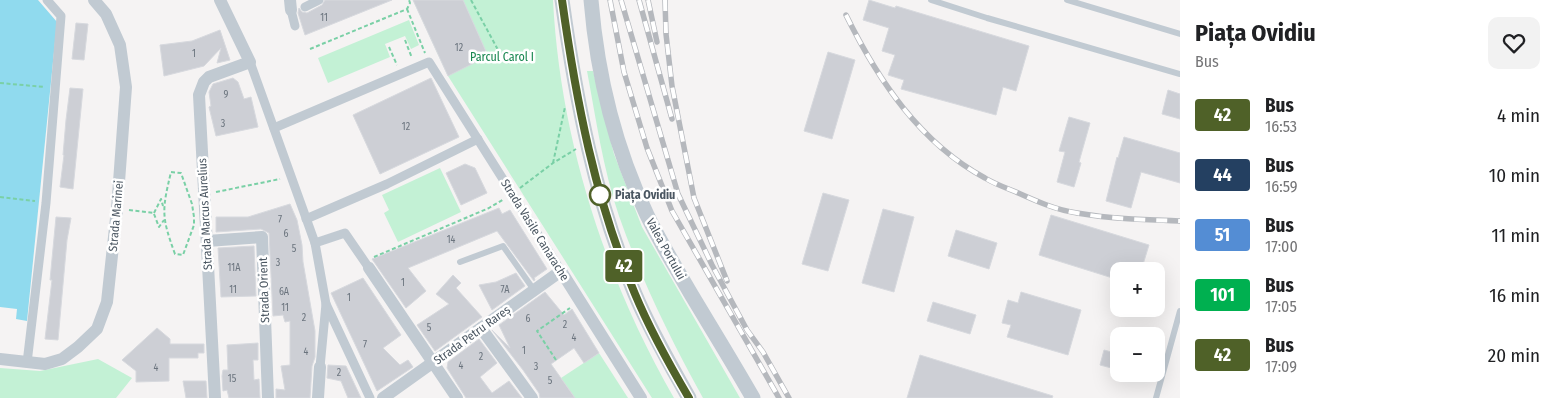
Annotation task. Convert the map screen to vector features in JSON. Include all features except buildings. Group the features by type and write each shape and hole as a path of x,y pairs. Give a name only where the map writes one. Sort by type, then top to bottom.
{"street":[{"path":"27,363 46,203 61,16 47,0"},
{"name":"Strada Marinei","path":"0,359 45,364 62,359 78,348 97,328 107,302 117,209 126,86 120,45 106,14 94,0"},
{"path":"220,0 251,64 315,243 326,304 318,398"},
{"path":"305,8 319,0"},
{"name":"Valea Portului","path":"590,0 604,87 618,140 646,214 662,245 753,398"},
{"path":"290,5 295,26"},
{"path":"564,5 574,78 588,146 615,242 635,294 660,347 689,398"},
{"path":"274,128 429,62"},
{"name":"Strada Vasile Canarache","path":"429,62 641,398"},
{"name":"Strada Marcus Aurelius","path":"215,398 199,94 204,82 209,77 251,64"},
{"path":"306,219 387,184 478,139"},
{"path":"315,243 345,232 456,398"},
{"name":"Strada Orient","path":"207,241 262,237 268,398"},
{"name":"Strada Petru Rareș","path":"383,398 561,271"},
{"path":"326,304 370,398"},
{"path":"481,328 532,398"}],"lane":[{"path":"931,0 1180,74"},
{"path":"1067,0 1180,34"},
{"path":"460,262 503,246 534,290"},
{"path":"1156,398 1180,311"}],"path":[{"path":"310,50 407,9 410,0"},
{"path":"471,0 504,61"},
{"path":"407,9 429,62"},
{"path":"405,40 409,50"},
{"path":"389,47 394,57"},
{"path":"0,83 56,88"},
{"path":"553,163 567,98"},
{"path":"512,194 553,163 576,149"},
{"path":"163,209 171,172 182,173 192,204"},
{"path":"204,195 291,177"},
{"path":"0,197 46,203"},
{"path":"164,220 159,227 154,213 161,199 164,220 175,254 183,255 194,225"},
{"path":"365,262 499,202"},
{"path":"117,209 154,213"},
{"path":"556,360 537,331 570,308"}],"green space":[{"name":"Parcul Carol I","path":"413,0 553,0 557,52 565,104 590,206 607,256 627,305 649,352 674,398 652,398 448,76"},
{"path":"409,20 419,45 411,49 405,36 385,44 390,57 328,83 318,58"},
{"path":"587,71 593,71 614,154 642,227 740,398 703,398 657,309 637,263 613,198 600,144"},
{"path":"440,168 461,212 398,242 384,213 389,210 382,195"},
{"path":"599,353 628,398 575,398 561,378"},
{"path":"98,359 132,378 116,398 0,398 0,368 40,371"}],"water":[{"path":"0,0 38,0 57,22 27,321 16,319 17,309 0,307"}],"railway":[{"path":"610,0 624,72 647,148 672,211 779,398"},
{"path":"621,0 678,194 712,265 747,330 763,352 789,398"},
{"path":"639,0 672,119"},
{"path":"648,0 657,42"},
{"path":"665,0 666,34 672,86 694,198 727,281"},
{"path":"846,15 872,63 903,108 940,147 962,164 997,184 1039,202 1069,212 1116,218 1180,221"}],"bus line":[{"name":"42","path":"562,0 574,78 588,146 615,242 635,294 660,347 689,398"}],"place":[{"name":"Piața Ovidiu","path":"600,195"}]}
